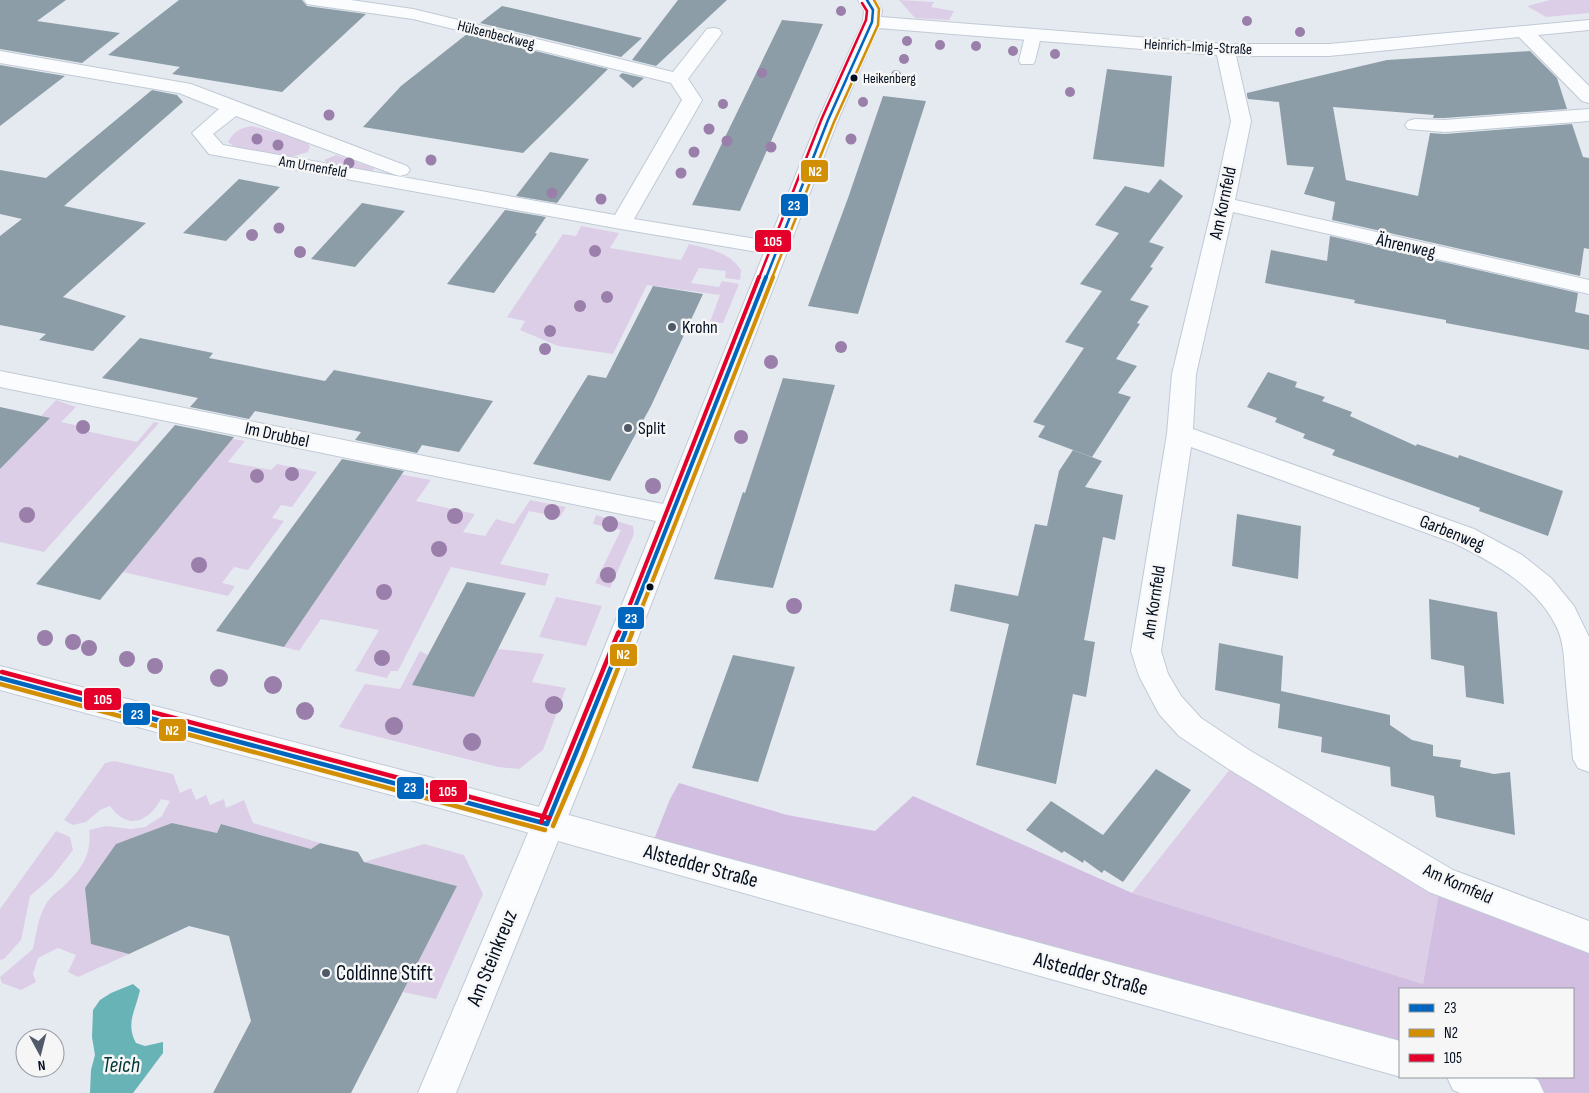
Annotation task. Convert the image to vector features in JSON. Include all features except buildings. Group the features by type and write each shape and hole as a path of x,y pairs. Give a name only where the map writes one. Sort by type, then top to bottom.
{"street":[{"name":"Hülsenbeckweg","path":"313,0 413,14 678,79"},
{"path":"547,824 672,515 870,11"},
{"name":"Heinrich-Imig-Straße","path":"870,11 1033,36 1226,50 1329,50 1589,26"},
{"path":"1524,32 1589,96"},
{"path":"621,223 692,100 678,79 713,33"},
{"name":"Am Kornfeld","path":"1226,50 1241,121 1224,204 1184,374 1180,434 1146,651 1154,676 1170,705 1190,727 1238,759 1441,881 1589,937"},
{"name":"Am Urnenfeld","path":"0,57 184,88 233,108 470,195"},
{"name":"Am Urnenfeld","path":"233,108 202,133 216,150 776,249"},
{"path":"1415,125 1445,126 1589,115"},
{"name":"Ährenweg","path":"1224,204 1589,287"},
{"name":"Im Drubbel","path":"0,379 672,515"},
{"name":"Garbenweg","path":"1180,434 1464,536 1504,555 1535,578 1556,602 1572,629 1578,649 1589,759"},
{"name":"Alstedder Straße","path":"0,678 547,824 1399,1059"},
{"name":"Am Steinkreuz","path":"437,1093 547,824"},
{"path":"1470,1078 1525,1093"}],"lane":[{"path":"1028,61 1033,36"}],"shaded area":[{"path":"899,0 934,2 931,7 954,11 949,20 915,18"},
{"path":"1550,0 1589,0 1589,13 1546,17 1527,6"},
{"path":"252,126 304,140 310,146 308,152 291,157 235,147 228,142 238,131"},
{"path":"336,155 374,168 373,171 330,165 324,160"},
{"path":"581,226 619,233 610,248 681,260 689,244 718,252 731,259 741,270 740,280 725,278 726,271 699,268 691,283 719,287 722,281 739,284 723,323 710,322 720,295 647,285 613,354 558,346 520,330 525,321 507,317 563,234 576,236"},
{"path":"56,400 76,407 61,422 88,428 86,431 137,442 154,422 159,423 44,552 0,542 0,469 49,418 41,416"},
{"path":"221,437 245,441 228,462 271,470 277,464 317,472 292,507 281,505 272,518 284,521 248,570 234,567 222,583 235,586 228,596 123,572 222,451"},
{"path":"394,473 431,480 416,501 475,514 463,532 485,536 496,519 514,524 530,500 566,507 560,517 529,511 500,564 549,574 545,586 451,567 398,671 391,671 387,678 355,671 379,630 321,619 299,651 284,647 391,490"},
{"path":"596,515 633,526 634,534 610,588 595,583 621,530 593,524"},
{"path":"556,597 602,606 586,646 539,637"},
{"path":"498,649 544,654 532,682 566,688 543,750 519,769 498,767 339,727 365,684 400,689 420,651 428,655 413,685 474,697"},
{"path":"1238,759 1441,881 1423,984 1132,893"},
{"path":"114,761 173,774 180,793 191,788 196,800 206,795 210,805 224,799 226,808 244,800 253,823 320,843 311,849 222,824 217,833 172,823 117,844 85,888 92,944 129,954 78,977 68,972 76,955 58,948 38,958 33,974 36,982 21,990 2,983 0,977 33,949 39,920 48,901 71,879 81,866 89,846 89,830 106,826 131,829 145,827 162,816 170,801 161,799 150,814 137,820 130,821 123,818 110,806 100,810 86,822 73,825 64,820 105,763"},
{"path":"679,783 787,815 875,831 913,796 1132,893 1423,984 1441,881 1589,945 1589,1093 1525,1093 1470,1078 1574,1078 1574,988 1399,988 1399,1059 649,852 670,799"},
{"path":"56,831 70,837 73,850 52,877 30,896 21,940 4,959 0,960 0,909"},
{"path":"424,844 464,855 483,894 436,999 403,992 457,886 364,862"}],"water":[{"name":"Teich","path":"133,984 140,990 131,1023 136,1043 145,1046 163,1042 163,1053 133,1093 90,1093 91,1070 95,1055 92,1037 93,1010 100,1000"}],"transit line":[{"name":"23","path":"547,824 576,757 828,120 872,22 873,10 867,0"},
{"name":"N2","path":"553,826 582,759 834,122 878,25 879,9 874,0"},
{"name":"105","path":"541,822 570,755 822,118 866,20 867,11 862,3"},
{"name":"105","path":"2,672 549,818"},
{"name":"23","path":"0,678 547,824"},
{"name":"N2","path":"0,684 545,830"}],"place":[{"name":"Heikenberg","path":"854,78"},
{"name":"Krohn","path":"672,327"},
{"name":"Split","path":"628,428"},
{"name":"Coldinne Stift","path":"326,973"}]}
